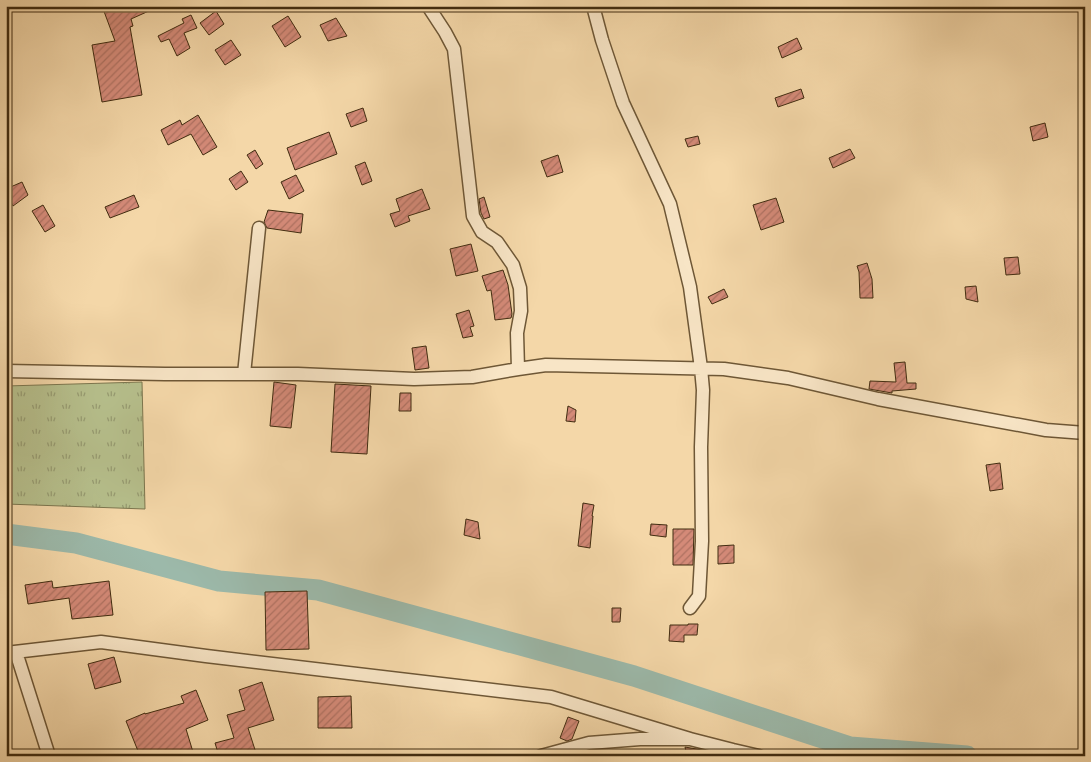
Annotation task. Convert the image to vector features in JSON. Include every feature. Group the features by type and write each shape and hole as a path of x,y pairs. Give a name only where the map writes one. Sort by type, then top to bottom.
{"street":[{"path":"428,6 454,49 473,216 482,232 497,242 513,265 520,288 521,311 517,333 518,369"},
{"path":"593,6 623,103 670,204 690,286 703,390 701,447 702,541 699,596 690,608"},
{"path":"244,374 259,228"},
{"path":"6,371 298,374 414,379 472,377 546,365 724,369 788,378 896,403 1046,430 1085,433"},
{"path":"49,756 11,652 101,642 216,658 550,697 690,739 759,756"},
{"path":"541,756 589,743 640,739 690,739"}],"green space":[{"path":"142,382 145,509 6,504 6,386"}],"building":[{"path":"102,6 160,6 131,19 133,26 130,27 142,95 102,102 92,45 115,41"},
{"path":"216,11 224,24 209,35 200,23"},
{"path":"191,15 197,28 184,33 190,48 177,56 169,39 161,42 158,36 184,23 182,19"},
{"path":"288,16 301,37 285,47 272,26"},
{"path":"336,18 347,36 328,41 320,25"},
{"path":"797,38 802,49 782,58 778,47"},
{"path":"231,40 241,55 225,65 215,50"},
{"path":"801,89 804,98 778,107 775,98"},
{"path":"363,108 367,121 351,127 346,114"},
{"path":"198,115 217,147 203,155 191,134 168,145 161,130 180,120 182,125"},
{"path":"1045,123 1048,137 1033,141 1030,127"},
{"path":"329,132 337,154 295,170 287,148"},
{"path":"698,136 700,144 688,147 685,139"},
{"path":"850,149 855,158 833,168 829,158"},
{"path":"255,150 263,164 256,169 247,155"},
{"path":"558,155 563,172 547,177 541,161"},
{"path":"365,162 372,181 362,185 355,166"},
{"path":"241,171 248,182 236,190 229,179"},
{"path":"296,175 304,191 289,199 281,182"},
{"path":"22,182 28,195 13,206 6,193 6,189"},
{"path":"422,189 430,209 408,216 410,221 395,227 390,214 400,211 396,199"},
{"path":"134,195 139,207 110,218 105,207"},
{"path":"484,197 490,217 484,219 479,199"},
{"path":"776,198 784,222 761,230 753,205"},
{"path":"43,205 55,226 45,232 32,211"},
{"path":"268,210 303,214 301,233 267,228 264,222"},
{"path":"471,244 478,271 456,276 450,249"},
{"path":"1018,257 1020,274 1006,275 1004,258"},
{"path":"867,263 872,279 873,298 860,298 857,266"},
{"path":"503,270 508,285 512,314 511,318 495,320 491,290 487,291 482,276"},
{"path":"976,286 978,302 966,299 965,287"},
{"path":"724,289 728,297 712,304 708,297"},
{"path":"469,310 474,326 470,327 473,336 463,338 456,314"},
{"path":"426,346 429,368 415,370 412,348"},
{"path":"905,362 907,383 916,383 916,389 892,391 892,393 869,389 870,381 896,382 894,363"},
{"path":"274,382 296,385 291,428 270,426"},
{"path":"335,384 371,386 367,454 331,452"},
{"path":"400,393 411,393 411,411 399,411"},
{"path":"568,406 576,410 575,422 566,421"},
{"path":"1000,463 1003,489 990,491 986,465"},
{"path":"583,503 594,505 590,548 578,546"},
{"path":"466,519 478,522 480,539 464,535"},
{"path":"651,524 667,525 666,537 650,535"},
{"path":"673,529 694,529 693,565 673,565"},
{"path":"734,545 734,563 718,564 718,546"},
{"path":"52,581 53,588 109,581 113,615 72,619 69,598 28,604 25,585"},
{"path":"307,591 309,649 266,650 265,592"},
{"path":"612,608 621,608 620,622 612,622"},
{"path":"698,624 697,635 684,635 684,642 669,641 670,625"},
{"path":"114,657 121,682 95,689 88,664"},
{"path":"262,682 274,720 248,728 257,756 219,756 215,743 234,738 227,715 245,710 239,690"},
{"path":"196,690 208,720 186,729 193,752 182,756 140,756 126,721 145,713 184,703 181,696"},
{"path":"351,696 352,728 318,728 318,697"},
{"path":"568,717 579,721 572,739 567,741 560,738"},
{"path":"685,747 702,750 714,756 687,756"}],"waterway":[{"path":"6,534 76,543 219,581 318,590 634,676 850,747 967,756"}]}
